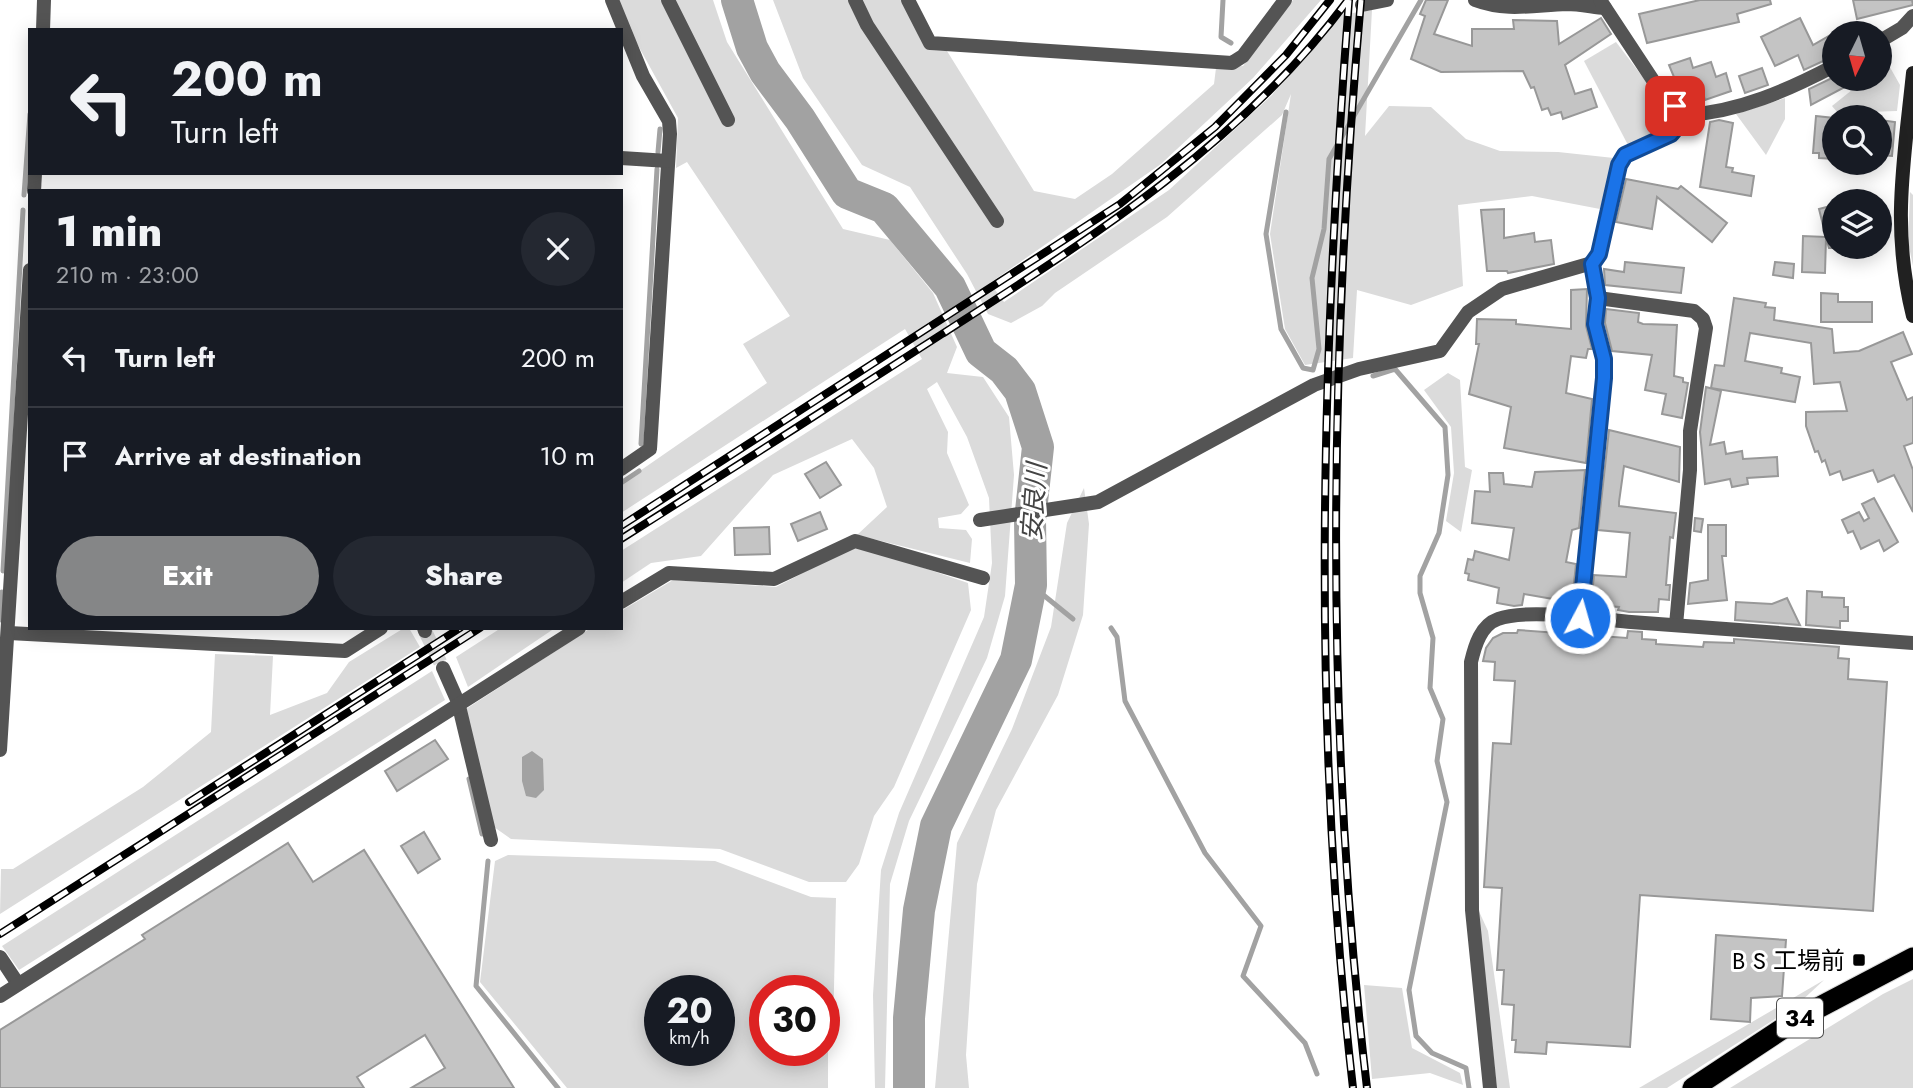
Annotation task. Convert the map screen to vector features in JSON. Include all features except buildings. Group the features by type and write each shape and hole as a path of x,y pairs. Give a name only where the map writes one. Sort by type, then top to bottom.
{"highway":[{"name":"34","path":"1693,1088 1797,1019 1913,958"}],"street":[{"path":"43,28 44,0"},
{"path":"612,0 643,76 669,121 650,449 623,468"},
{"path":"668,0 728,120"},
{"path":"855,0 867,25 997,221"},
{"path":"908,0 930,43 1232,63 1243,56 1285,0"},
{"path":"1362,5 1387,0"},
{"path":"1475,0 1490,6 1520,9 1602,4 1664,97 1686,116"},
{"path":"1892,34 1913,16"},
{"path":"985,519 1098,502 1314,385 1359,369 1440,351 1468,312 1502,289 1592,264 1599,254 1619,165 1625,155 1671,134 1686,116 1755,102 1822,72"},
{"path":"1913,73 1899,207 1900,244 1913,316"},
{"path":"623,158 668,161"},
{"path":"1580,618 1604,378 1604,359 1595,324 1598,298 1592,264"},
{"path":"0,750 9,633 6,581 28,296"},
{"path":"1598,298 1694,311 1703,319 1706,328 1690,431 1690,470 1676,625"},
{"path":"623,601 670,572 774,579 855,541 983,578"},
{"path":"1490,1088 1472,910 1471,662 1476,642 1487,626 1499,618 1521,616 1580,618 1913,643"},
{"path":"9,633 345,651 378,630"},
{"path":"0,996 458,702 576,630"},
{"path":"443,668 458,702 491,840"},
{"path":"0,957 18,984"}],"shaded area":[{"path":"619,0 713,0 727,42 843,229 890,240 933,293 957,347 947,373 983,377 1009,417 1014,475 1005,596 987,658 909,821 890,884 885,1088 875,1088 873,995 881,870 899,813 984,617 992,563 989,498 967,437 937,382 927,389 948,432 947,453 969,505 961,514 938,518 939,528 966,530 972,539 970,563 857,535 887,507 874,468 852,439 773,475 701,556 651,563 623,582 623,550 922,359 905,329 623,512 623,483 767,383 743,344 790,316 687,162 676,168 678,118 634,38"},
{"path":"773,0 903,0 928,50 947,51 1034,191 1075,199 1112,174 1214,84 1216,68 1243,66 1293,0 1321,0 1253,78 1161,164 990,283 1004,302 1169,190 1272,95 1341,4 1353,13 1372,10 1365,136 1389,106 1431,107 1466,139 1500,151 1558,152 1614,158 1600,209 1532,196 1458,205 1463,286 1411,305 1357,290 1353,358 1305,365 1285,329 1270,234 1291,94 1282,115 1167,217 1055,293 1042,306 1011,323 988,314 967,274 910,187 862,165 803,78"},
{"path":"1616,42 1671,114 1670,127 1628,145 1584,61"},
{"path":"1892,71 1900,85 1897,111 1892,111 1892,105 1833,105 1851,91 1892,91"},
{"path":"1785,98 1785,119 1766,155 1736,114"},
{"path":"1910,192 1913,195 1913,266 1908,242"},
{"path":"1448,373 1460,380 1465,467 1472,470 1461,532 1446,521 1454,473 1451,427 1424,390"},
{"path":"1084,488 1089,524 1083,615 1058,695 996,810 977,884 966,1055 969,1088 935,1088 957,843 1012,729 1051,627 1067,523"},
{"path":"857,545 968,583 971,610 894,787 874,816 859,864 846,882 809,882 720,849 511,839 494,827 466,709 588,630 623,630 623,610 673,580 776,587"},
{"path":"401,630 410,630 420,647 0,914 1,869 13,869 143,787 211,732 215,654 273,656 270,715 327,693 349,662"},
{"path":"498,630 552,630 468,687 456,657"},
{"path":"432,671 445,700 19,970 2,946"},
{"path":"532,751 543,759 544,790 536,798 526,796 522,781 522,757"},
{"path":"508,855 715,861 811,897 836,898 834,975 749,975 749,1066 828,1066 828,1088 567,1088 480,982 495,861"},
{"path":"1477,907 1488,931 1510,1088 1497,1088"},
{"path":"1913,979 1913,1088 1730,1088 1883,994"},
{"path":"1824,980 1797,1005 1667,1088 1639,1088"},
{"path":"1364,985 1402,988 1412,1048 1460,1073 1463,1085 1430,1073 1372,1079"}],"waterway":[{"name":"安良川","path":"737,0 752,48 765,72 800,119 847,193 884,208 950,287 981,352 1004,370 1020,391 1038,447 1030,520 1031,585 1016,660 936,826 919,910 909,1018 909,1088"},
{"path":"1223,0 1221,37 1231,43"},
{"path":"1286,112 1266,234 1281,329 1303,368 1313,370 1319,349 1312,278 1324,229 1329,159 1421,0"},
{"path":"658,152 660,129"},
{"path":"24,195 28,141"},
{"path":"641,444 657,169"},
{"path":"3,571 23,210"},
{"path":"1373,376 1395,369 1445,427 1448,475 1439,533 1420,576 1420,593 1433,638 1430,688 1443,719 1437,761 1447,802 1409,990 1416,1036 1432,1053 1466,1068 1469,1088"},
{"path":"623,482 639,471"},
{"path":"1031,585 1073,619"},
{"path":"0,620 2,592"},
{"path":"1111,628 1117,637 1125,701 1205,853 1261,926 1243,976 1305,1043 1317,1074"},
{"path":"469,779 482,834"},
{"path":"488,861 476,986 558,1088"}],"tunnel":[{"path":"425,631 443,668"}],"railway":[{"path":"623,525 1120,204 1215,127 1286,55 1330,0"},
{"path":"623,538 1053,262 1161,185 1261,99 1306,52 1348,0"},
{"path":"1349,0 1332,272 1325,544 1331,816 1353,1088"},
{"path":"1361,0 1342,272 1336,544 1343,817 1367,1088"},
{"path":"189,802 457,630"},
{"path":"0,934 477,630"}],"place":[{"name":"B S 工場前","path":"1859,960"}],"route":[{"path":"1580,618 1604,378 1604,359 1595,324 1598,298 1592,264 1599,254 1619,165 1625,155 1671,134 1686,116 1675,106"}]}
